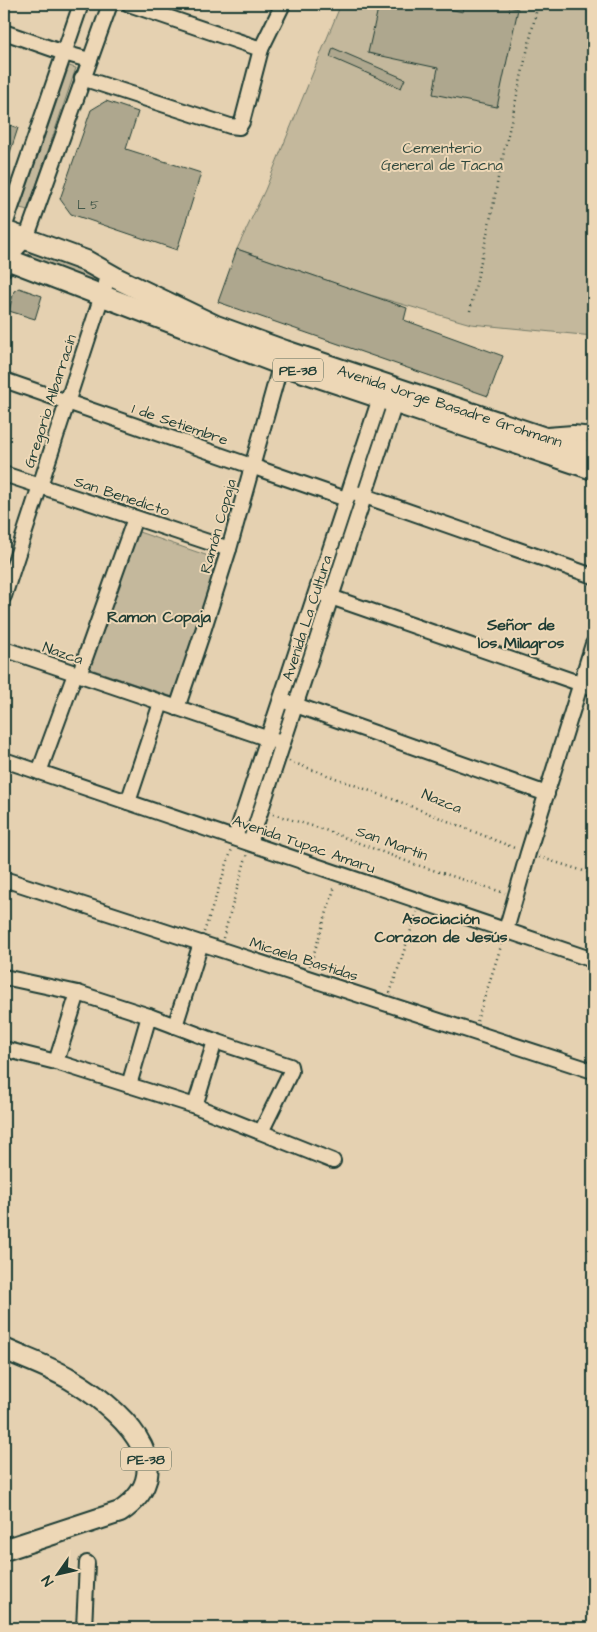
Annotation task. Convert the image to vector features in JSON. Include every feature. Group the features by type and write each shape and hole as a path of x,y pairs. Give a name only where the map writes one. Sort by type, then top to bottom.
{"highway":[{"name":"Avenida Jorge Basadre Grohmann","path":"4,230 26,240 86,261 282,358 387,400 593,469"},
{"name":"Avenida Jorge Basadre Grohmann","path":"5,262 282,358 593,454"},
{"name":"PE-38","path":"4,1349 68,1378 103,1402 139,1440 146,1456 147,1466 147,1474 141,1492 128,1507 120,1512 4,1550"}],"street":[{"path":"4,230 81,4"},
{"path":"5,262 26,240 82,78 110,4"},
{"path":"129,4 261,49"},
{"path":"82,78 230,126 239,127 242,122 261,49 283,4"},
{"path":"4,32 90,60"},
{"path":"4,237 5,262"},
{"name":"Gregorio Albarracín","path":"4,596 109,274"},
{"name":"Ramón Copaja","path":"176,708 229,549 282,358"},
{"name":"1 de Setiembre","path":"4,380 252,466 348,495 365,495 593,576"},
{"name":"Avenida La Cultura","path":"250,843 365,495 387,400"},
{"name":"Avenida La Cultura","path":"235,838 348,495 387,400"},
{"path":"539,436 573,433 593,435"},
{"name":"San Benedicto","path":"4,474 229,549"},
{"path":"39,772 135,518"},
{"path":"316,592 587,686"},
{"path":"506,930 547,794 587,686 593,644"},
{"name":"Nazca","path":"4,650 268,739 280,751"},
{"path":"281,699 547,794"},
{"path":"128,802 161,703"},
{"name":"Avenida Tupac Amaru","path":"4,760 593,960"},
{"name":"Micaela Bastidas","path":"4,879 593,1070"},
{"path":"175,1026 201,943"},
{"path":"4,977 78,992 290,1066 291,1071 261,1132"},
{"path":"56,1062 78,992"},
{"path":"129,1085 150,1016"},
{"path":"195,1106 215,1041"},
{"path":"4,1049 56,1062 195,1106 332,1160"},
{"path":"84,1628 87,1563"}],"path":[{"path":"470,311 538,4"},
{"name":"Nazca","path":"280,751 528,853 593,874"},
{"name":"San Martín","path":"261,810 325,830 411,864 516,896"},
{"path":"201,943 235,838"},
{"path":"220,949 250,843"},
{"path":"307,977 339,873"},
{"path":"387,1004 420,901"},
{"path":"474,1032 506,930"}],"green space":[{"name":"Cementerio General de Tacna","path":"341,4 593,4 593,336 471,324 363,293 237,249 265,190"},
{"path":"69,66 76,68 28,210 20,208"},
{"path":"30,252 95,274 131,298 27,257"},
{"path":"136,531 220,560 222,563 173,697 88,668"}],"building":[{"path":"379,4 425,4 463,12 464,4 495,4 518,9 497,107 433,94 438,68 368,53"},
{"path":"333,48 405,79 401,88 330,57"},
{"path":"106,101 138,112 126,149 201,173 177,250 71,214 60,199 91,110"},
{"path":"4,123 18,128 6,165 4,165"},
{"path":"237,249 407,308 404,320 503,356 488,396 218,302"},
{"path":"19,288 42,296 35,319 9,311 14,291"}],"district":[{"name":"Ramon Copaja","path":"159,616"},
{"name":"Señor de los Milagros","path":"521,633"},
{"name":"Asociación Corazon de Jesús","path":"441,927"}]}
